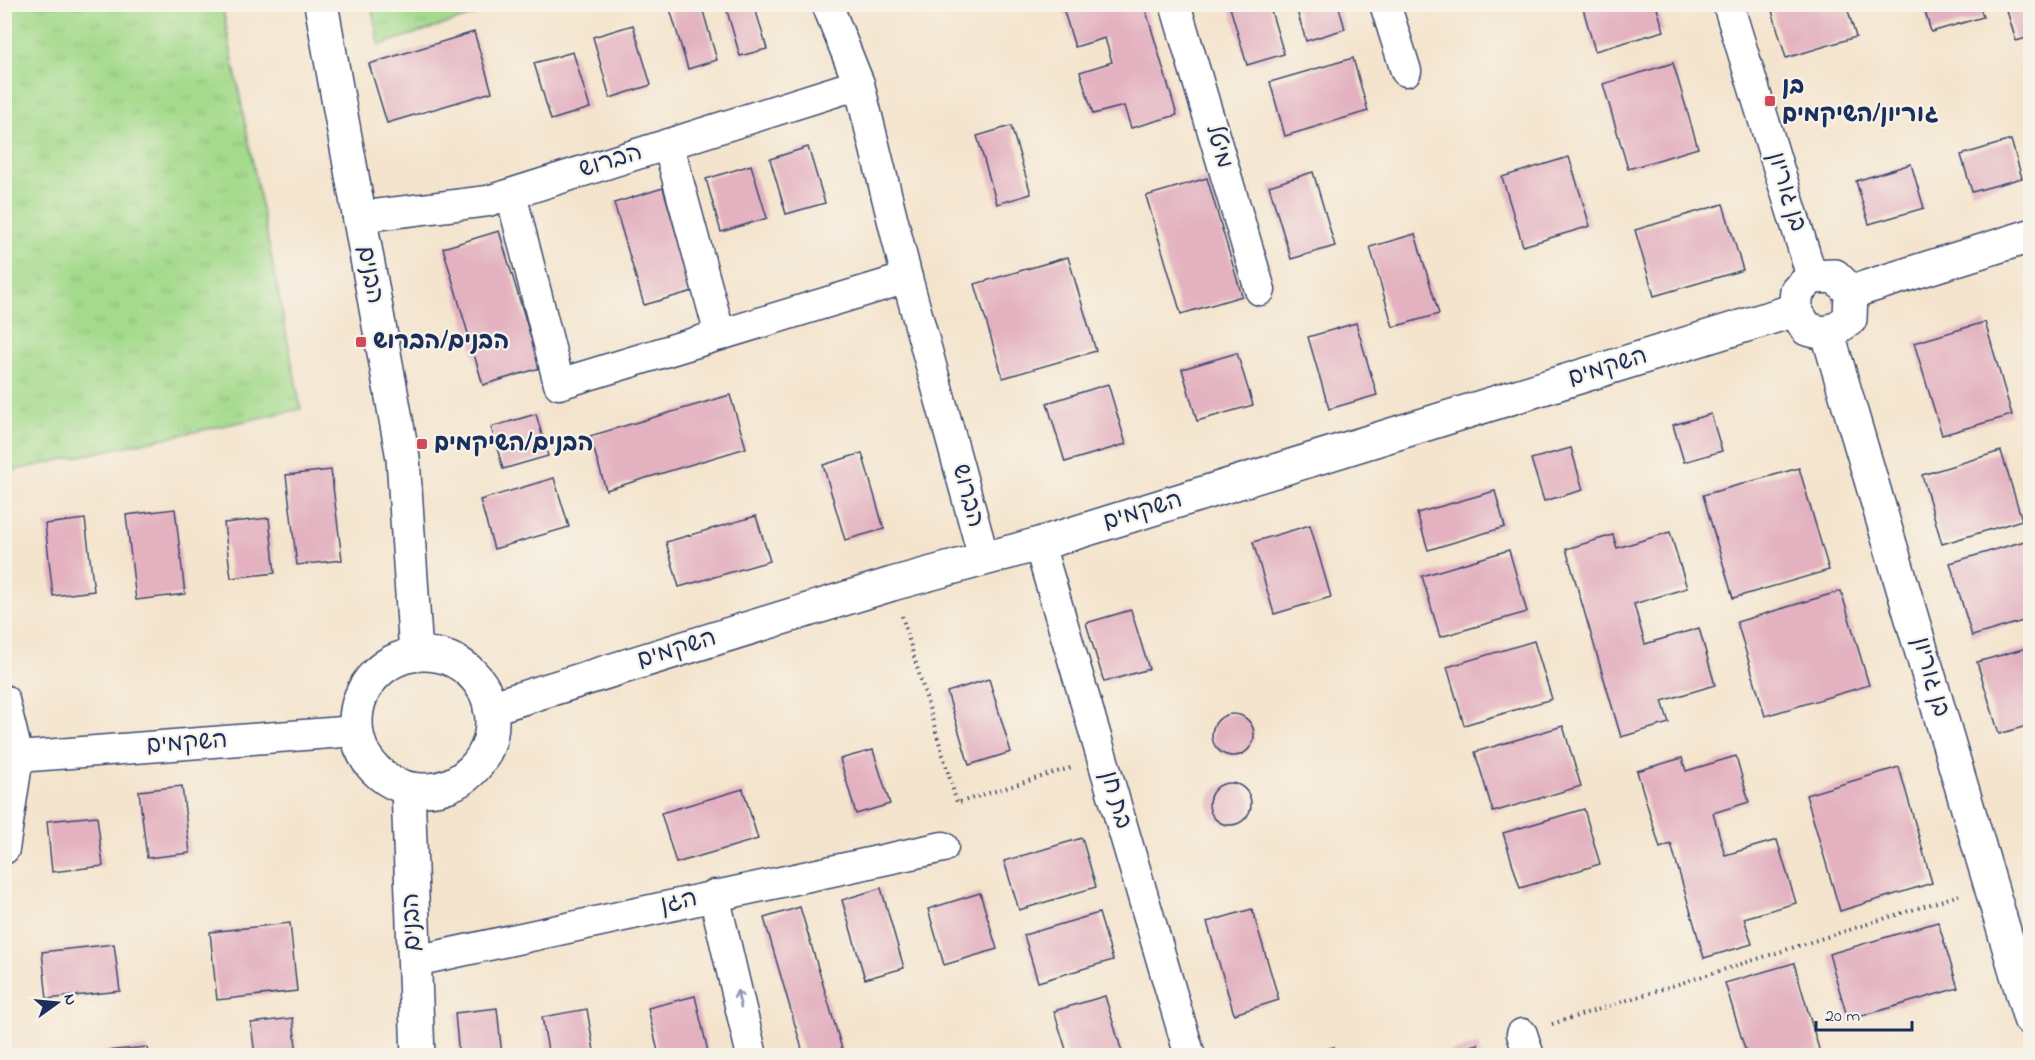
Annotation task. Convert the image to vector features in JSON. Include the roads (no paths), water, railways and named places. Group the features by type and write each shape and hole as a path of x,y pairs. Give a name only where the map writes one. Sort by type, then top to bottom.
{"street":[{"name":"הבנים","path":"321,4 403,458 416,654"},
{"name":"הברוש","path":"827,4 859,84 907,278 984,559"},
{"name":"מיטל","path":"1175,4 1260,290"},
{"path":"1385,4 1406,71"},
{"name":"בן גוריון","path":"1728,4 1812,277"},
{"name":"הברוש","path":"358,217 488,201 859,84"},
{"path":"668,144 720,335"},
{"path":"511,194 559,384 907,278"},
{"path":"1851,292 2031,236"},
{"path":"1834,276 1851,292 1850,319 1828,334 1807,329 1795,310 1797,291 1812,277 1834,276"},
{"name":"השקמים","path":"490,708 892,584 1039,544 1795,310"},
{"name":"בן גוריון","path":"1828,334 1991,885 2022,958 2031,1020"},
{"name":"בת חן","path":"1039,544 1190,1056"},
{"path":"416,654 436,655 455,662 471,673 483,689 490,708 492,731 485,752 472,771 453,784 431,790 408,789 389,781 373,768 362,751 356,731 357,709 364,689 377,672 395,660 416,654"},
{"path":"4,700 18,757 4,849"},
{"name":"השקמים","path":"18,757 356,731"},
{"name":"הבנים","path":"408,789 418,1056"},
{"name":"הגן","path":"415,961 943,847"},
{"path":"714,896 752,1056"}],"place":[{"name":"בן גוריון/השיקמים","path":"1770,101"},
{"name":"הבנים/הברוש","path":"361,342"},
{"name":"הבנים/השיקמים","path":"422,444"}]}
